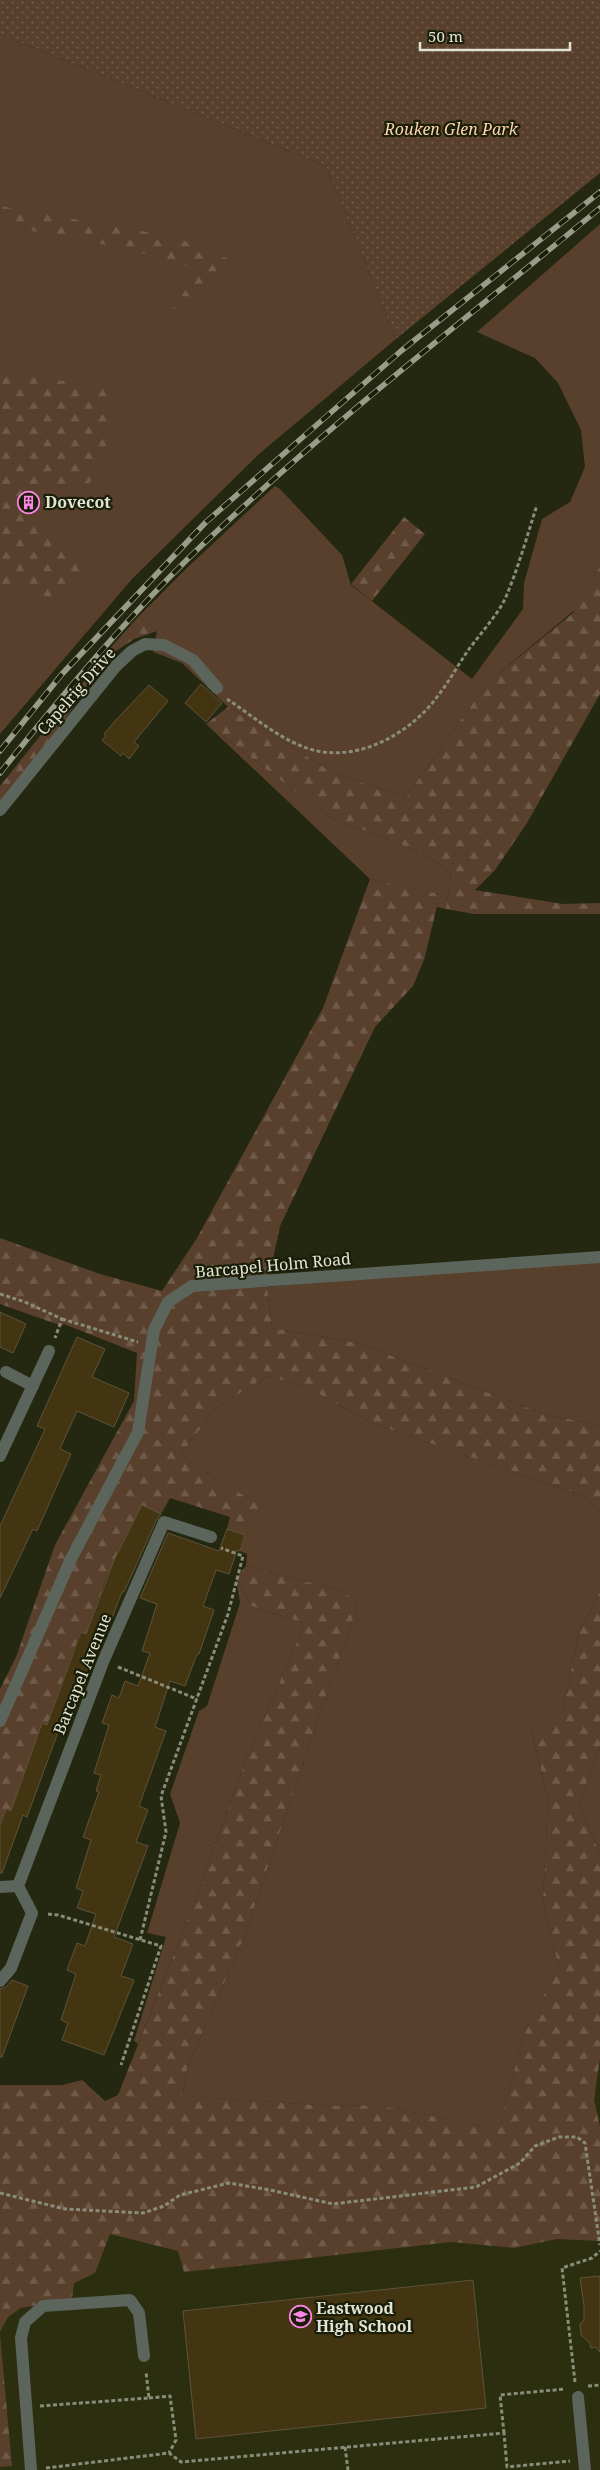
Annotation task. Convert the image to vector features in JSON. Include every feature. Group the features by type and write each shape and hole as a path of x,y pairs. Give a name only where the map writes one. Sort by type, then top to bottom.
{"street":[{"name":"Capelrig Drive","path":"0,810 116,666 132,651 145,644 164,645 194,660 217,688"},
{"name":"Barcapel Holm Road","path":"0,1721 71,1559 138,1432 154,1330 168,1302 192,1286 600,1257"},
{"path":"0,1456 49,1351"},
{"path":"6,1372 33,1386"},
{"name":"Barcapel Avenue","path":"18,1886 103,1662 164,1522 211,1537"},
{"path":"0,1887 18,1886 32,1912 11,1968 0,1981"},
{"path":"36,2469 26,2407 21,2338 25,2322 43,2306 130,2300 139,2313 144,2356"},
{"path":"577,2392 584,2465"}],"path":[{"path":"217,688 226,699 307,749 324,752 355,750 390,738 414,721 440,694 451,675 504,600 537,505"},
{"path":"0,1294 25,1302 62,1319 151,1346"},
{"path":"49,1351 62,1319"},
{"path":"140,1940 166,1832 161,1796 228,1614 243,1556 209,1544 211,1537"},
{"path":"103,1662 197,1699"},
{"path":"32,1912 58,1915 161,1946 121,2065"},
{"path":"0,2193 65,2209 142,2213 164,2206 180,2195 228,2183 333,2204 476,2187 520,2163 535,2146 559,2137 577,2137 584,2143 600,2245"},
{"path":"577,2392 562,2268 592,2258 600,2251"},
{"path":"144,2356 149,2398"},
{"path":"584,2465 507,2468 500,2395 577,2392 600,2385"},
{"path":"26,2407 170,2396 176,2440 169,2453"},
{"path":"36,2469 169,2453 181,2462 504,2433"},
{"path":"345,2447 348,2470"}],"shaded area":[{"name":"Eastwood High School","path":"600,1970 600,2470 0,2470 0,2141"}],"green space":[{"name":"Rouken Glen Park","path":"0,0 600,0 600,173 396,339 326,166 0,34"},
{"path":"0,34 326,166 396,339 259,454 132,579 0,734"},
{"path":"0,206 175,237 229,259 186,313 173,309 199,270 150,255 50,234 0,226"},
{"path":"600,224 600,566 576,609 487,683 406,797 335,774 228,707 182,663 153,652 157,631 139,616 190,565 275,486 342,555 351,585 472,679 523,609 524,583 542,519 570,502 585,467 581,430 558,383 535,358 477,332"},
{"path":"0,376 34,377 106,387 108,440 90,483 46,487 27,521 87,563 60,600 0,584"},
{"path":"404,517 425,534 372,601 351,584"},
{"path":"600,566 600,694 527,823 495,870 475,890 563,904 600,903 600,914 474,914 446,909 451,874 443,866 410,848 331,818 206,724 228,707 335,774 406,797 487,683 573,613"},
{"path":"139,616 157,631 134,639 116,651 86,687 63,723 0,804 0,786 112,646"},
{"path":"206,724 331,818 410,848 443,866 451,874 446,909 437,907 439,894 370,879"},
{"path":"370,879 440,894 424,960 413,986 375,1027 280,1226 267,1287 272,1328 358,1343 547,1415 600,1425 600,1511 585,1496 374,1424 304,1386 267,1376 216,1408 181,1454 217,1480 267,1509 245,1535 227,1529 230,1517 170,1498 161,1514 142,1505 106,1579 86,1634 80,1633 47,1725 42,1724 11,1811 6,1809 0,1825 0,1689 16,1657 55,1545 134,1401 137,1353 64,1324 62,1326 0,1304 0,1238 100,1274 162,1291 197,1238 323,1008"},
{"path":"600,1262 600,1425 547,1415 358,1343 272,1328 267,1287 418,1272"},
{"path":"267,1376 304,1386 374,1424 585,1496 600,1511 600,1592 579,1632 562,1713 531,1729 548,1800 543,1901 559,1969 527,2023 502,2116 480,2126 378,2105 332,2106 182,2096 188,2066 242,1942 355,1613 356,1599 335,1589 246,1566 247,1554 240,1551 245,1535 266,1509 217,1480 181,1454 216,1408"},
{"path":"246,1566 335,1589 356,1599 355,1613 242,1942 188,2066 182,2096 332,2106 378,2105 480,2126 502,2116 527,2023 559,1969 543,1901 548,1800 531,1728 562,1713 579,1632 600,1592 600,1746 579,1805 600,1854 600,2058 594,2099 600,2127 600,2241 557,2239 514,2248 451,2242 184,2272 178,2251 110,2234 95,2273 74,2283 72,2299 21,2308 8,2317 0,2332 0,2085 63,2085 82,2080 105,2101 118,2095 195,1901 246,1760 305,1623 251,1606 236,1578"},
{"path":"236,1578 251,1606 305,1623 246,1760 195,1901 138,2044 134,2041 166,1937 147,1933 180,1823 170,1794 199,1711 207,1706 240,1603"},
{"path":"600,1746 600,1854 579,1805"},
{"path":"0,2335 12,2466 0,2467"}],"building":[{"name":"Dovecot","path":"29,491 37,494 40,502 37,510 29,513 21,510 18,502 21,494"},
{"path":"201,684 222,703 206,722 185,703"},
{"path":"149,685 168,701 134,742 139,746 129,759 123,753 121,756 102,740 106,736 104,734 115,721"},
{"path":"0,1312 26,1324 13,1353 0,1347"},
{"path":"77,1337 105,1349 92,1377 129,1393 114,1427 77,1411 60,1449 71,1454 37,1531 33,1529 0,1598 0,1526 45,1429 37,1426"},
{"path":"142,1505 161,1514 124,1592 122,1592 102,1644 97,1643 64,1734 58,1732 27,1817 23,1815 2,1873 0,1873 0,1825 6,1809 11,1811 42,1723 47,1725 81,1632 86,1634 115,1558"},
{"path":"227,1529 245,1535 240,1551 237,1550 229,1574 216,1570 203,1606 214,1610 199,1654 197,1654 185,1686 170,1681 155,1727 166,1731 139,1806 148,1810 136,1842 148,1846 114,1937 133,1944 121,1976 134,1980 104,2055 62,2040 68,2023 61,2020 76,1974 67,1970 77,1943 85,1946 96,1914 77,1908 83,1891 76,1888 91,1840 83,1837 99,1792 96,1791 101,1775 94,1773 109,1725 102,1723 112,1695 119,1698 125,1681 138,1686 150,1653 142,1651 157,1604 140,1598 168,1533 219,1551"},
{"path":"12,1980 28,1986 2,2057 0,2057 0,1989 6,1987"},
{"path":"600,2276 600,2352 595,2347 591,2348 590,2343 581,2335 580,2324 584,2320 584,2306 580,2278"},
{"path":"473,2280 486,2408 196,2439 183,2311"}],"railway":[{"path":"0,751 62,674 206,522 401,351 600,192"},
{"path":"0,773 104,648 158,589 216,532 262,489 357,407 600,208"}],"place":[{"name":"Dovecot","path":"29,502"},
{"name":"Eastwood High School","path":"300,2317"}]}
